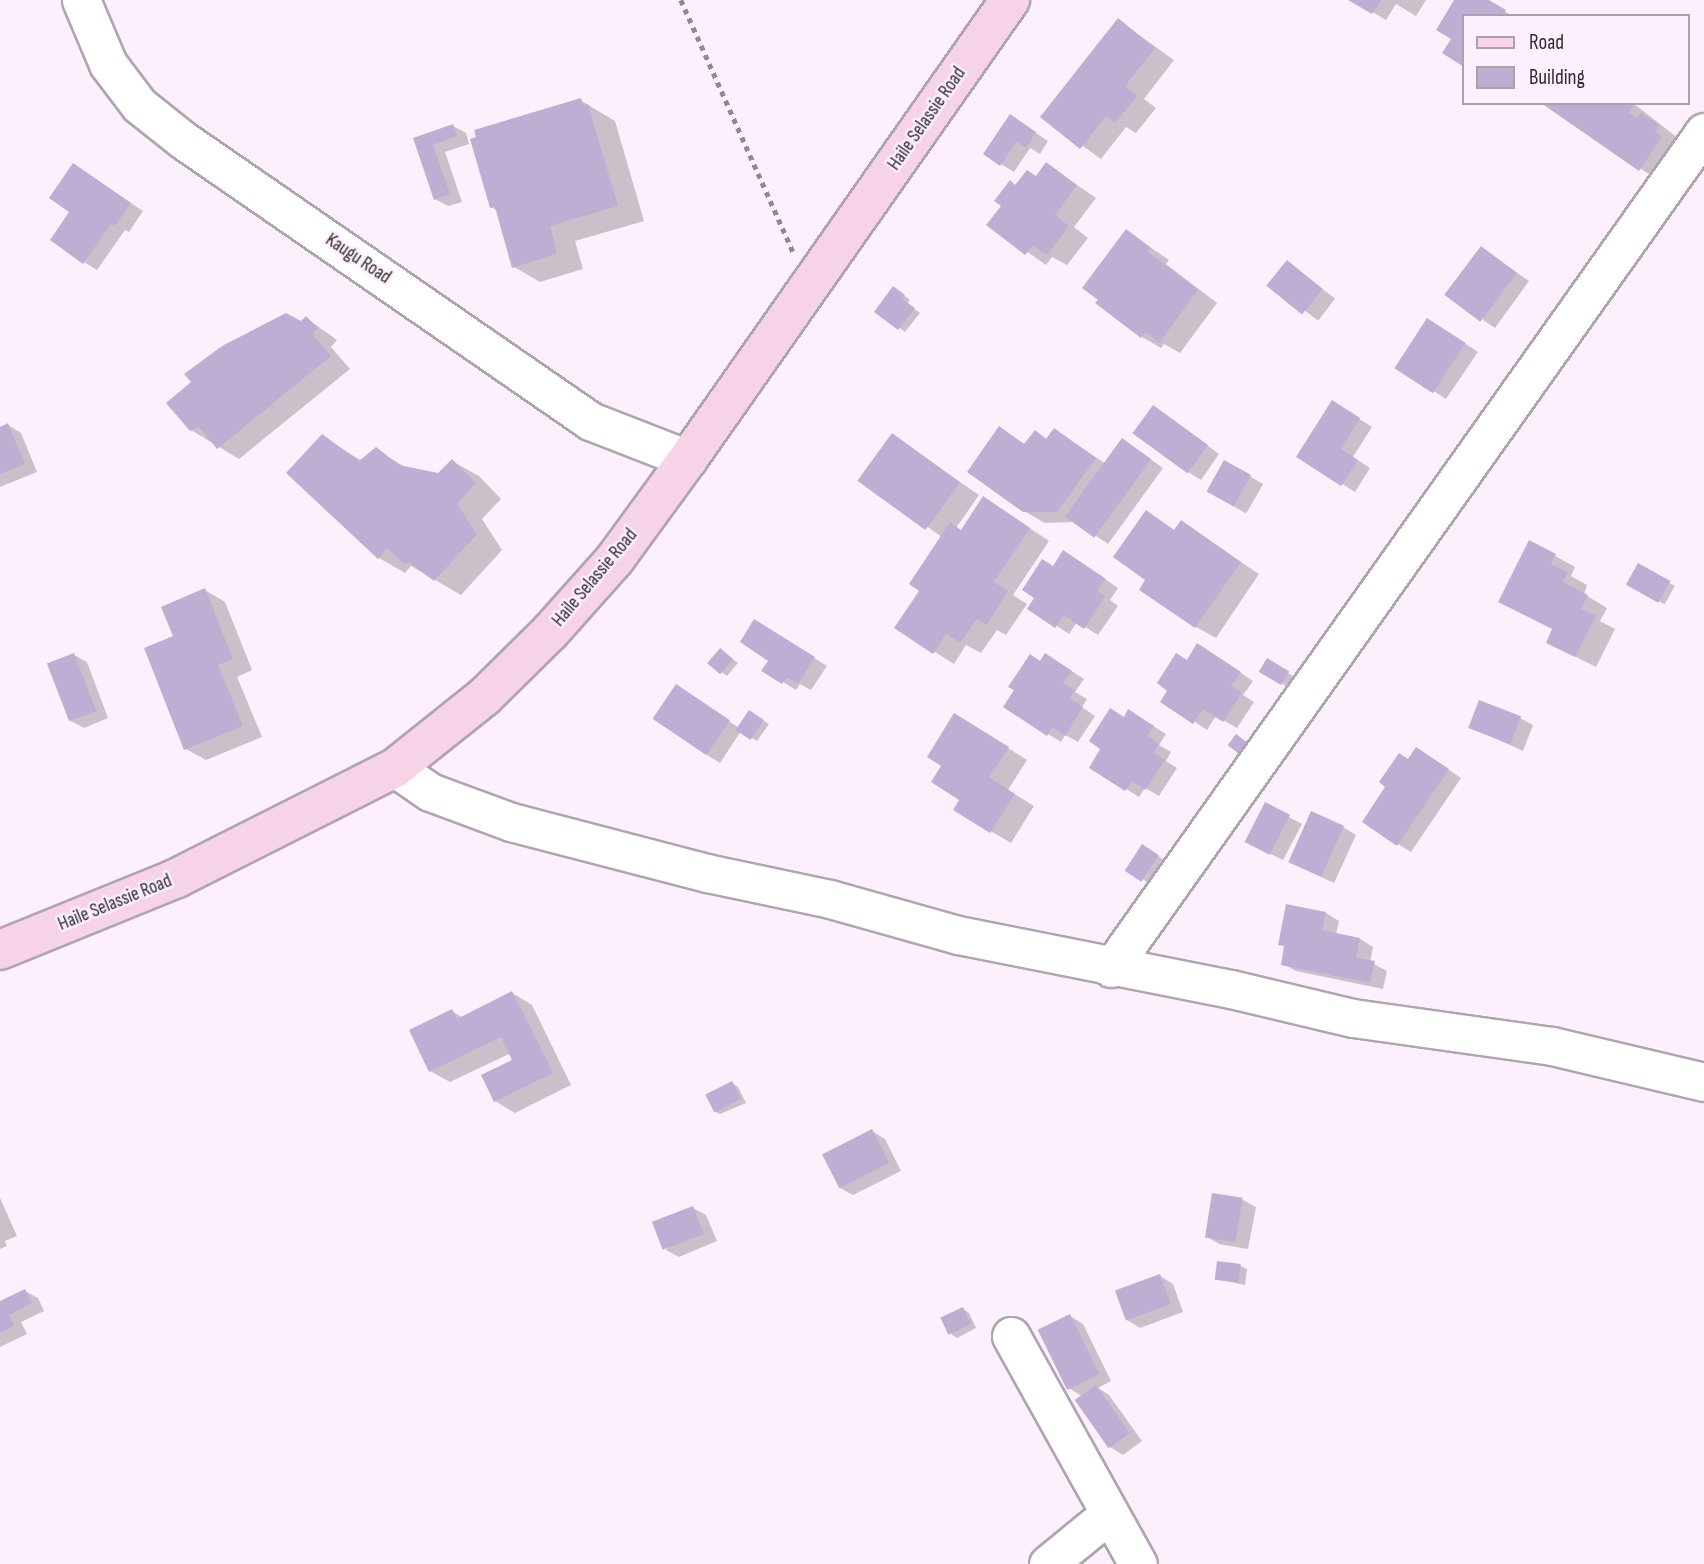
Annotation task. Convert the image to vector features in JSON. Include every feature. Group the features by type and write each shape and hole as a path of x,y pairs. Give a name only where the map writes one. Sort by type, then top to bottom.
{"street":[{"name":"Kaugu Road","path":"81,0 108,64 139,106 183,141 428,306 590,421 688,460"},
{"name":"Haile Selassie Road","path":"0,950 177,878 395,768 484,697 550,632 615,559 688,460 1010,0"},
{"path":"1111,968 1704,132"},
{"path":"395,768 430,792 512,822 707,873 830,900 958,935 1070,956 1111,968 1231,989 1353,1018 1552,1046 1704,1082"},
{"path":"1011,1336 1138,1564"},
{"path":"1048,1564 1109,1514"}],"path":[{"path":"681,0 809,287"}],"building":[{"path":"1348,0 1381,0 1372,14"},
{"path":"1454,0 1489,0 1506,10 1503,14 1462,14 1462,66 1442,53 1451,39 1436,30"},
{"path":"1118,18 1155,48 1125,86 1137,96 1115,123 1106,116 1080,149 1040,117"},
{"path":"581,98 583,105 588,104 618,206 550,226 557,254 512,268 495,207 490,208 470,139 476,137 474,130"},
{"path":"1544,105 1634,105 1629,113 1637,118 1641,113 1659,125 1655,131 1662,137 1639,171"},
{"path":"1010,114 1036,132 1026,148 1017,141 1000,166 983,154"},
{"path":"453,124 457,136 433,145 450,194 434,200 413,138"},
{"path":"1046,162 1077,185 1055,215 1069,226 1047,255 1033,245 1025,255 986,225 1001,206 994,201 1010,180 1015,185 1027,170 1036,176"},
{"path":"73,163 131,203 115,226 111,224 83,264 50,240 69,212 49,198"},
{"path":"1126,229 1150,247 1147,251 1198,290 1159,343 1145,332 1141,338 1095,303 1098,300 1082,288"},
{"path":"1481,246 1517,273 1480,322 1444,295"},
{"path":"1287,260 1323,289 1302,315 1266,286"},
{"path":"893,286 905,295 902,299 915,308 898,330 874,312"},
{"path":"286,313 301,321 306,316 318,328 312,334 331,356 217,449 199,427 190,431 166,403 191,382 184,374 222,346"},
{"path":"1427,318 1466,343 1433,393 1394,368"},
{"path":"1332,400 1360,418 1341,449 1358,460 1341,486 1296,457"},
{"path":"1153,405 1208,445 1187,473 1132,433"},
{"path":"8,423 25,464 0,474 0,427"},
{"path":"999,426 1024,444 1035,430 1046,439 1054,428 1096,458 1057,512 1023,512 967,472"},
{"path":"892,433 960,482 925,530 857,481"},
{"path":"322,434 359,461 376,447 399,465 438,473 452,459 476,483 457,504 477,534 434,581 410,563 404,564 387,548 378,559 286,473"},
{"path":"1122,438 1151,459 1094,538 1065,516"},
{"path":"1224,460 1251,475 1234,507 1207,491"},
{"path":"983,496 1030,528 994,582 1008,591 986,625 977,619 960,643 946,634 933,654 894,628 919,591 909,584 950,522 961,530"},
{"path":"1146,510 1174,530 1181,520 1241,562 1195,628 1139,590 1145,580 1113,557"},
{"path":"1529,540 1556,554 1551,564 1568,572 1563,582 1588,595 1581,609 1596,616 1575,657 1546,643 1552,629 1498,602"},
{"path":"1063,550 1106,579 1097,591 1105,597 1084,629 1064,615 1055,628 1027,609 1034,598 1022,590 1042,559 1053,566"},
{"path":"1638,563 1670,581 1658,603 1626,585"},
{"path":"205,588 233,659 218,665 243,726 184,750 144,648 173,636 161,607"},
{"path":"754,619 815,657 798,684 787,677 782,684 761,671 768,661 740,642"},
{"path":"1197,643 1241,672 1231,686 1242,693 1223,722 1203,709 1193,724 1160,702 1167,691 1157,683 1176,653 1187,660"},
{"path":"720,648 733,659 720,674 707,663"},
{"path":"74,653 96,711 69,721 47,663"},
{"path":"1045,653 1072,671 1063,683 1075,690 1070,698 1083,707 1065,736 1052,727 1047,736 1003,707 1014,690 1008,687 1030,654 1040,661"},
{"path":"1267,658 1289,671 1281,685 1259,672"},
{"path":"676,684 730,720 706,755 653,719"},
{"path":"1479,700 1521,716 1510,744 1468,728"},
{"path":"1110,708 1124,717 1128,709 1154,726 1147,736 1159,744 1154,752 1165,760 1145,790 1132,781 1125,791 1089,768 1100,749 1089,741"},
{"path":"749,710 764,720 751,740 736,730"},
{"path":"954,713 1009,747 989,777 1015,794 990,833 953,810 959,800 931,782 941,766 927,757"},
{"path":"1236,734 1252,746 1244,757 1228,745"},
{"path":"1416,747 1449,769 1397,846 1362,822 1385,787 1379,782 1399,753 1408,759"},
{"path":"1265,802 1290,815 1270,855 1245,842"},
{"path":"1311,811 1344,826 1321,877 1288,862"},
{"path":"1142,844 1159,855 1141,882 1125,871"},
{"path":"1286,904 1326,912 1322,930 1360,938 1356,958 1375,961 1370,983 1281,965 1284,946 1278,945"},
{"path":"512,991 553,1073 494,1102 481,1075 512,1060 501,1037 429,1072 409,1030 452,1009 457,1019"},
{"path":"732,1081 741,1099 714,1112 705,1095"},
{"path":"872,1129 889,1163 839,1188 822,1154"},
{"path":"1212,1193 1243,1198 1236,1242 1205,1237"},
{"path":"693,1206 704,1234 663,1250 652,1222"},
{"path":"1217,1261 1241,1264 1239,1283 1215,1280"},
{"path":"1160,1274 1171,1304 1126,1320 1115,1290"},
{"path":"25,1289 32,1303 9,1315 14,1326 0,1333 0,1301"},
{"path":"963,1307 971,1324 948,1335 940,1318"},
{"path":"1070,1314 1099,1374 1067,1390 1038,1330"},
{"path":"1096,1385 1130,1433 1109,1448 1075,1400"}]}
